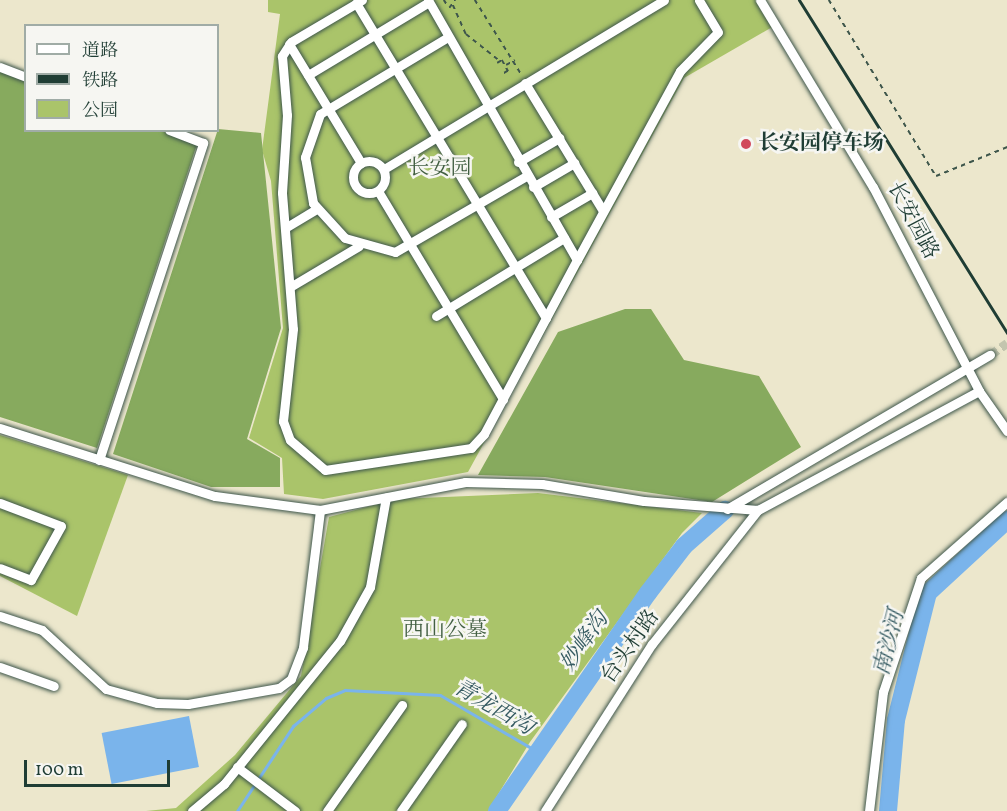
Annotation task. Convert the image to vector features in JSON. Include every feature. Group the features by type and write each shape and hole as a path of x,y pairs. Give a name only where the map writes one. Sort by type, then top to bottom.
{"street":[{"path":"384,169 664,0"},
{"path":"546,318 375,34 359,2 289,44 281,67 287,115 285,228 293,329 283,421 290,440 325,470 459,453 484,434 680,71 718,32 699,0"},
{"name":"长安园路","path":"760,0 873,187 971,367 979,391 1007,431"},
{"path":"308,75 429,1 486,107 577,260"},
{"path":"448,37 329,109 314,122 305,157 317,209 333,228 359,246 395,252 411,245 526,176"},
{"path":"289,44 362,163"},
{"path":"0,67 24,75"},
{"path":"525,83 603,211"},
{"path":"99,460 204,143 174,132"},
{"path":"518,162 559,138"},
{"path":"376,162 384,169 386,180 378,191 366,194 354,184 353,173 362,163 376,162"},
{"path":"533,187 574,163"},
{"path":"378,191 503,399"},
{"path":"551,217 592,193"},
{"path":"285,228 317,209"},
{"path":"436,315 564,238"},
{"path":"290,287 359,246"},
{"path":"725,510 990,355"},
{"path":"0,428 214,496 320,510 465,482 542,484 725,510 758,510 979,391"},
{"path":"192,811 237,767 340,641 365,596 386,497"},
{"path":"869,811 883,692 921,578 1007,502"},
{"path":"0,503 61,526 31,580 0,568"},
{"path":"0,616 42,630 106,689 156,703 188,704 279,688 291,679 303,647 320,510"},
{"name":"台头村路","path":"545,811 652,644 758,510"},
{"path":"0,667 54,686"},
{"path":"327,811 402,705"},
{"path":"401,811 462,724"},
{"path":"237,767 295,811"}],"path":[{"path":"444,0 453,6 466,34 505,65 508,71 503,74"},
{"path":"453,6 455,0"},
{"path":"475,0 497,41 515,59 525,83"},
{"path":"830,0 936,176 1007,147"},
{"path":"505,65 515,59"}],"green space":[{"name":"长安园","path":"268,0 760,0 774,26 684,78 468,472 323,499 284,494 282,458 249,438 283,328 271,181 262,150 280,14 268,12"},
{"path":"0,70 24,80 24,132 165,132 197,144 97,448 0,417"},
{"path":"219,129 261,133 281,328 247,439 280,458 280,487 211,487 113,454 217,132"},
{"path":"625,309 651,309 684,360 759,376 801,447 712,502 545,477 478,475 558,332"},
{"path":"0,435 128,475 77,616 0,576"},
{"name":"西山公墓","path":"538,493 702,513 682,533 530,742 488,811 146,811 176,808 235,755 301,676 329,517 397,499"}],"water":[{"path":"189,716 199,767 112,784 102,733"}],"waterway":[{"name":"妙峰沟","path":"497,811 648,593 684,546 725,510"},
{"name":"南沙河","path":"888,811 896,720 928,593 1007,520"},
{"name":"青龙西沟","path":"237,811 293,726 326,698 345,690 440,695 538,752"}],"tunnel":[{"path":"990,355 1007,343"}],"railway":[{"path":"799,0 1007,333"}],"place":[{"name":"长安园停车场","path":"746,144"}]}
